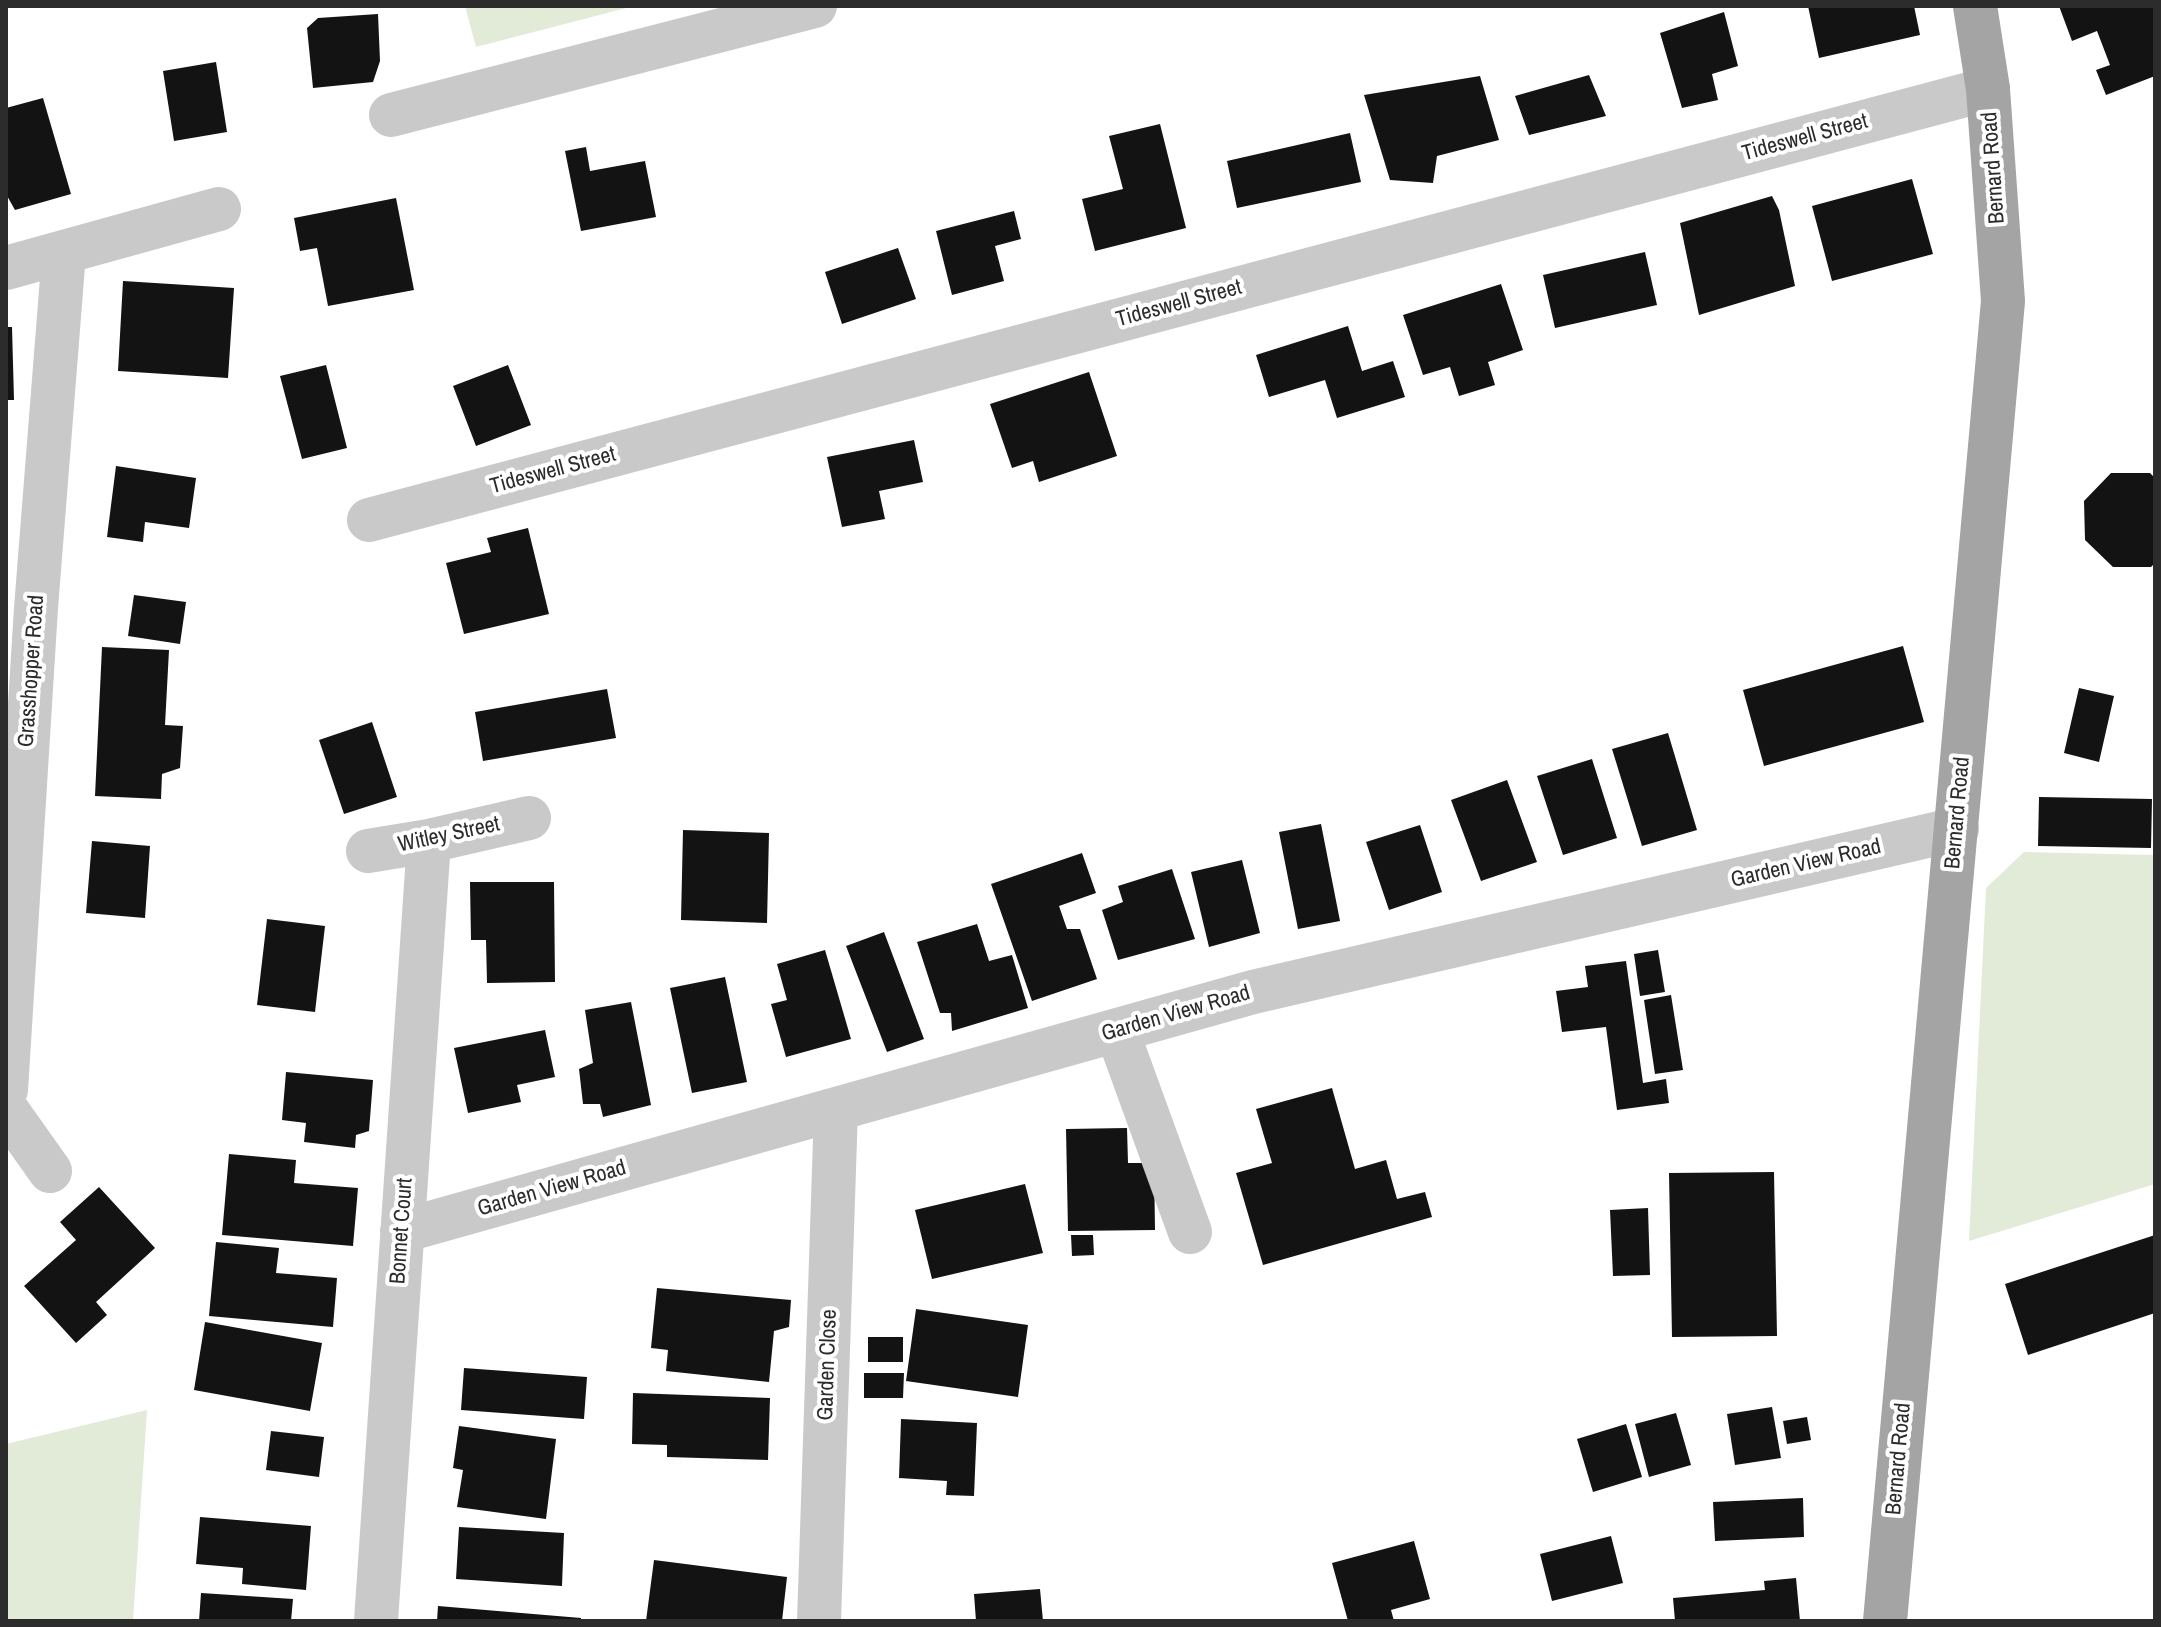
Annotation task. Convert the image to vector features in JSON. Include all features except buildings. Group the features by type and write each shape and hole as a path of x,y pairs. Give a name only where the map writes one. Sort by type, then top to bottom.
{"main road":[{"name":"Bernard Road","path":"1885,1621 2003,301 1988,89 1975,6"}],"street":[{"path":"391,115 815,6"},
{"name":"Tideswell Street","path":"369,520 1988,89"},
{"path":"6,268 219,209"},
{"name":"Grasshopper Road","path":"6,1090 21,611 64,253"},
{"name":"Witley Street","path":"368,851 429,841 529,818"},
{"name":"Garden View Road","path":"402,1231 1253,992 1957,829"},
{"name":"Bonnet Court","path":"376,1621 429,841"},
{"path":"1117,1031 1190,1232"},
{"path":"6,1109 50,1171"},
{"name":"Garden Close","path":"819,1621 836,1109"}],"green space":[{"path":"465,6 634,6 476,47"},
{"path":"2024,852 2153,855 2155,852 2155,1184 1969,1241 1986,888"},
{"path":"147,1410 133,1621 6,1621 6,1444"}]}
